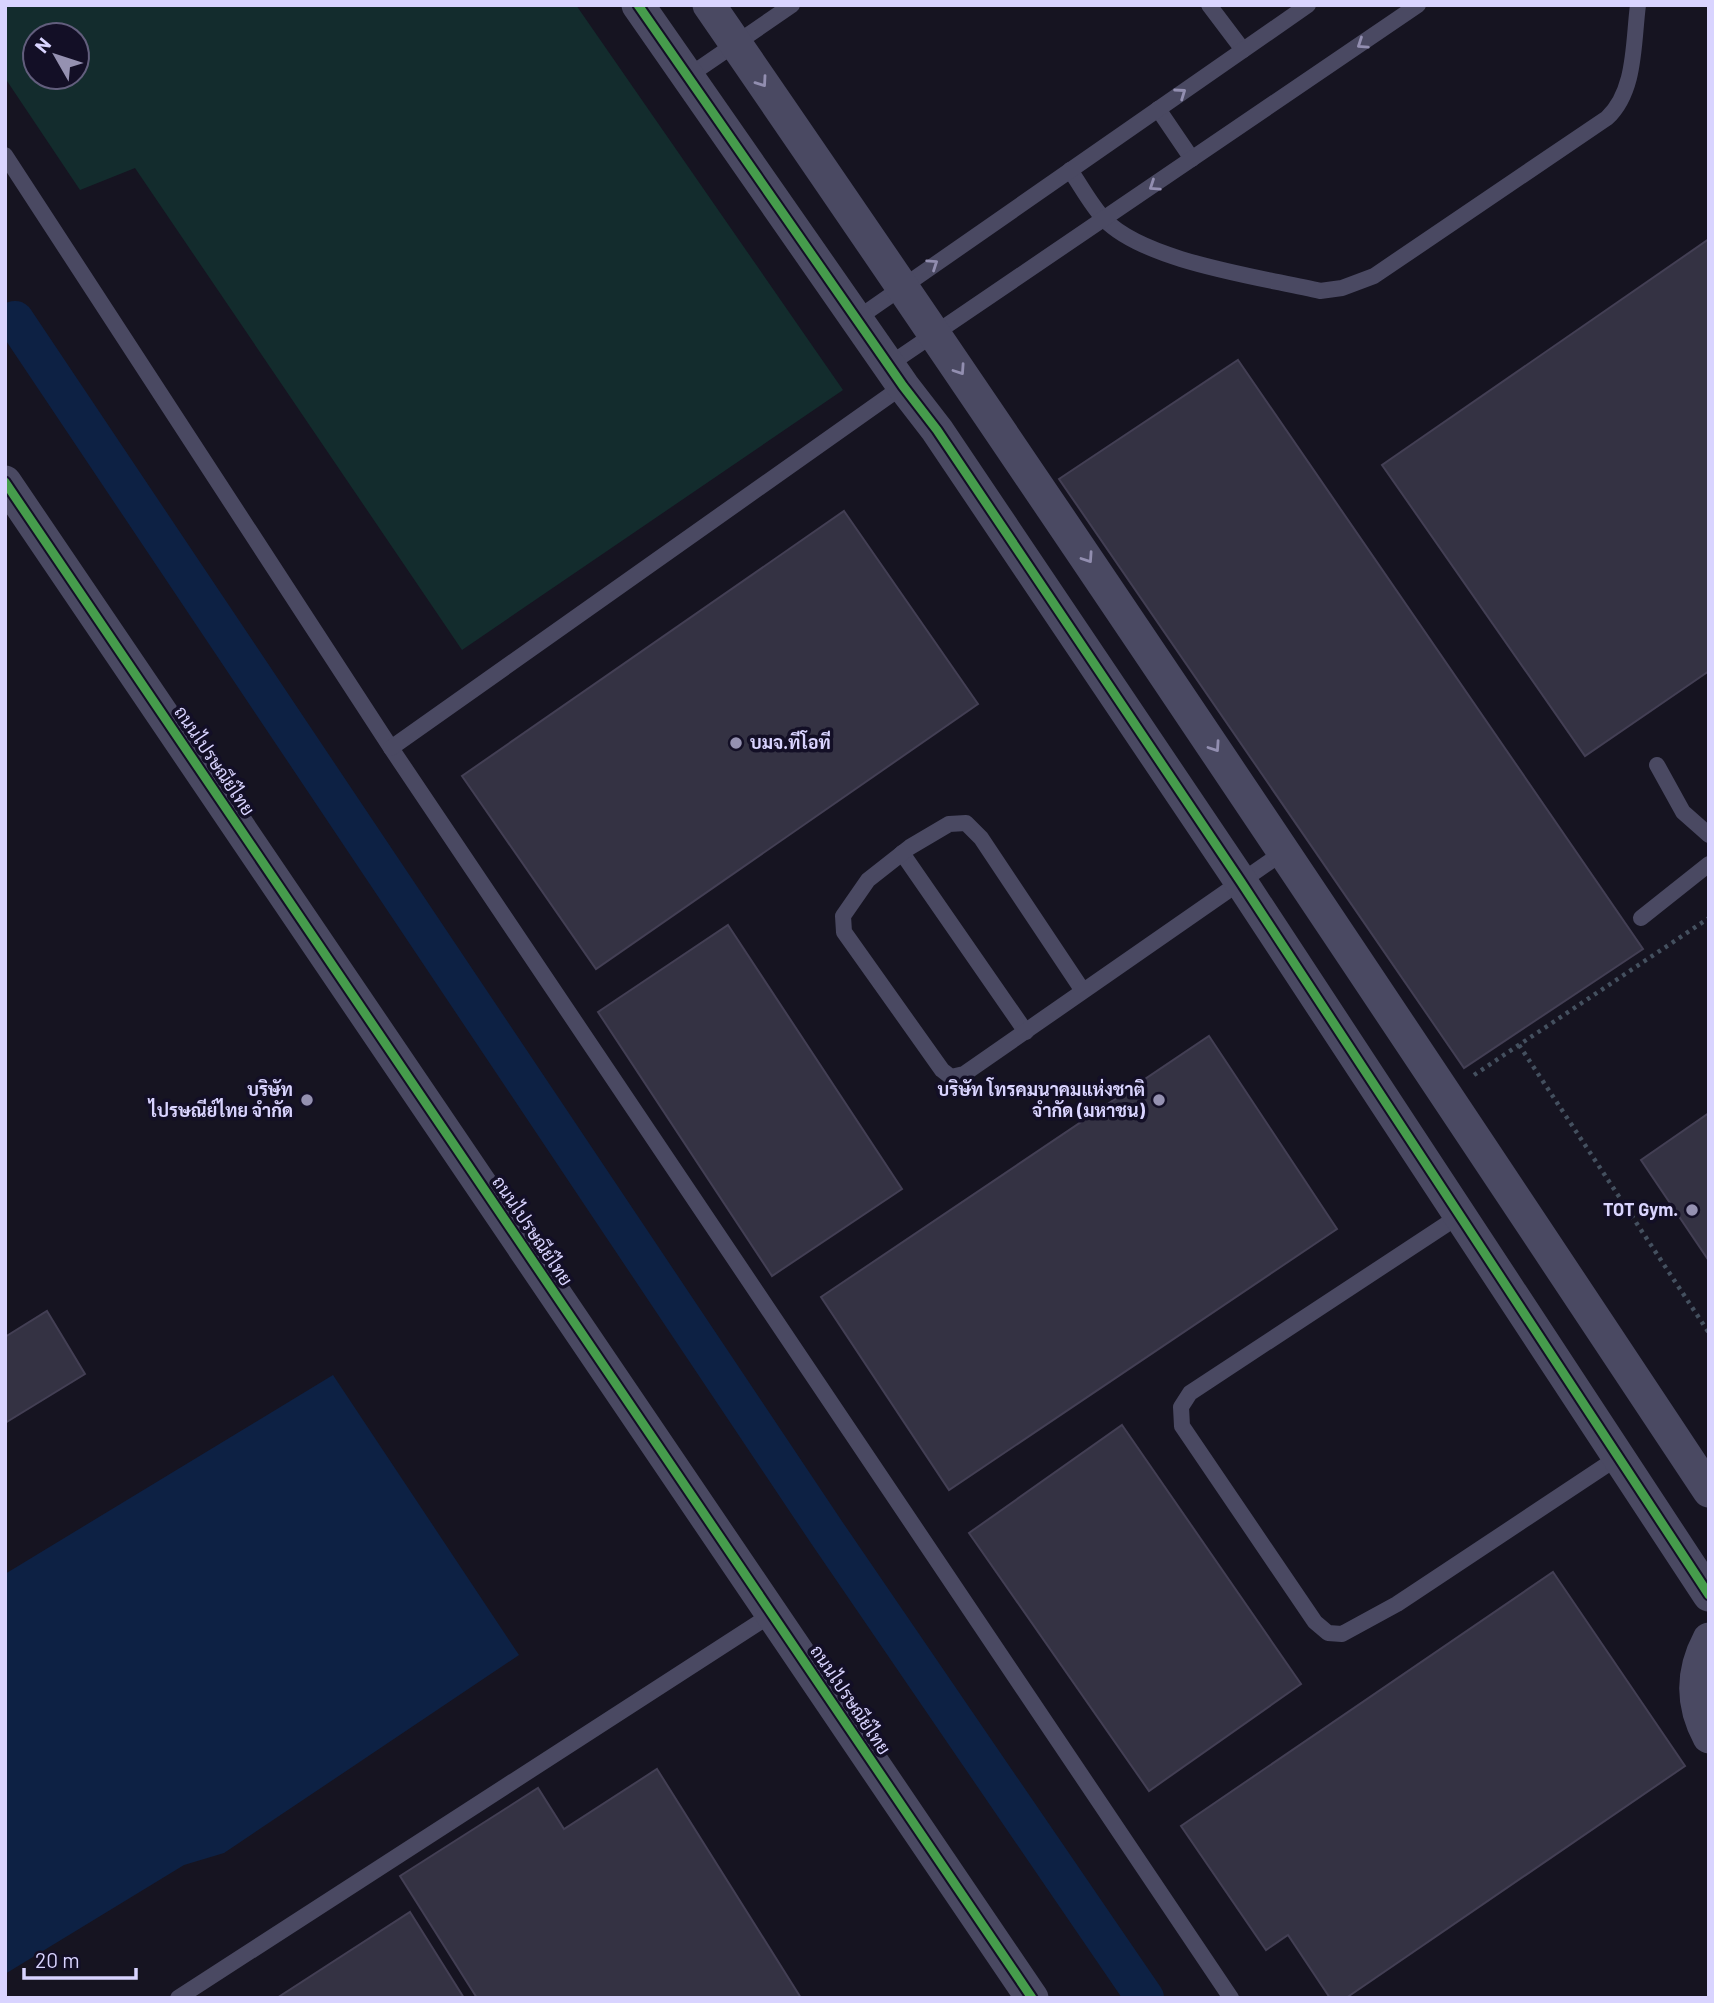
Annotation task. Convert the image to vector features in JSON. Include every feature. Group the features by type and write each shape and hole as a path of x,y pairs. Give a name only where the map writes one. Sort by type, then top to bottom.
{"street":[{"path":"638,5 937,430 1241,882 1709,1595"},
{"path":"709,5 937,334 1285,851 1709,1491"},
{"name":"ถนนไปรษณีย์ไทย","path":"5,482 1032,1998"},
{"path":"1709,1639 1698,1659 1695,1698 1709,1737"}],"lane":[{"path":"687,77 792,5"},
{"path":"1209,5 1243,50"},
{"path":"858,318 1308,5"},
{"path":"391,748 897,375 937,334 1418,5"},
{"path":"1070,170 1104,219 1144,245 1174,256 1320,291 1342,288 1374,276 1607,118 1620,106 1628,83 1639,5"},
{"path":"1158,109 1192,159"},
{"path":"5,155 391,748 1231,1998"},
{"path":"1657,765 1682,812 1709,835"},
{"path":"1083,991 981,838 966,823 949,824 902,853 868,880 850,902 843,916 844,932 942,1070 951,1077 964,1074 1285,851"},
{"path":"902,853 1026,1032"},
{"path":"1641,918 1709,864"},
{"path":"1459,1216 1190,1393 1181,1407 1182,1426 1315,1622 1328,1633 1342,1634 1397,1604 1617,1458"},
{"path":"178,1998 772,1614"}],"path":[{"path":"1472,1077 1709,918"},
{"path":"1519,1045 1709,1333"}],"green space":[{"path":"5,5 576,5 843,390 462,650 135,168 80,190 5,78"}],"water":[{"path":"333,1375 519,1655 224,1853 184,1865 5,1974 5,1574"}],"building":[{"path":"1709,239 1709,671 1585,756 1382,465"},
{"path":"1238,360 1643,949 1464,1068 1059,479"},
{"path":"844,511 978,704 596,969 462,776"},
{"path":"728,925 902,1189 772,1276 598,1012"},
{"path":"1209,1036 1337,1229 949,1490 821,1297"},
{"name":"TOT Gym.","path":"1709,1113 1709,1261 1641,1160"},
{"path":"47,1311 85,1374 5,1423 5,1337"},
{"path":"1122,1425 1301,1684 1149,1791 969,1533"},
{"path":"1553,1572 1685,1766 1346,1998 1330,1998 1288,1935 1266,1950 1181,1826"},
{"path":"657,1769 801,1998 477,1998 400,1876 538,1788 564,1829"},
{"path":"410,1912 464,1998 277,1998"}],"waterway":[{"path":"15,320 827,1533 1145,1998"}],"cycle path":[{"path":"638,5 903,386 937,430 1241,882 1709,1595"},
{"path":"5,482 1032,1998"}],"place":[{"name":"บมจ.ทีโอที","path":"736,743"},
{"name":"บริษัท ไปรษณีย์ไทย จำกัด","path":"307,1100"},
{"name":"บริษัท โทรคมนาคมแห่งชาติ จำกัด (มหาชน)","path":"1159,1100"},
{"name":"TOT Gym.","path":"1692,1210"}]}
